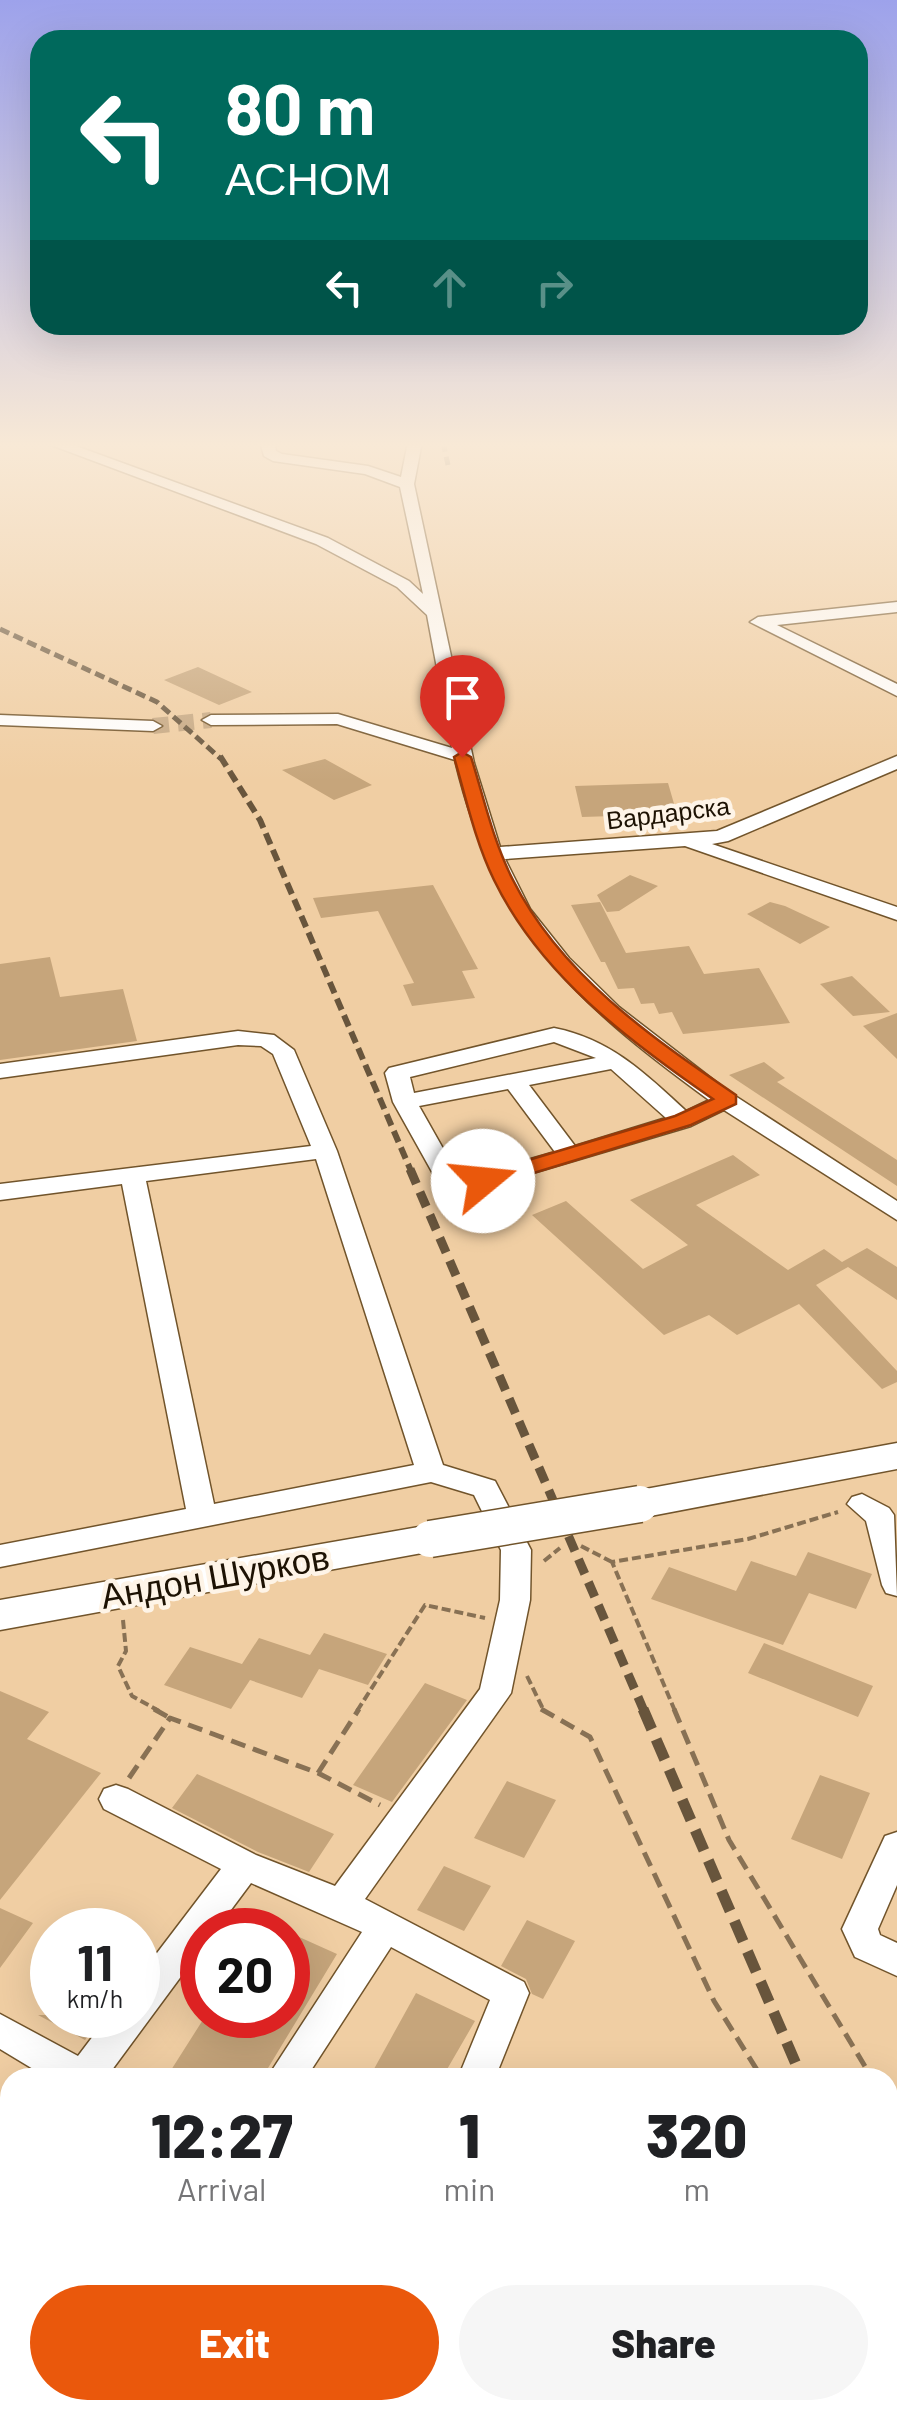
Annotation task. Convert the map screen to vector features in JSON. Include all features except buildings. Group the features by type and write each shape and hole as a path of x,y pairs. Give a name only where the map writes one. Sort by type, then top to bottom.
{"main road":[{"name":"Андон Шурков","path":"0,1616 897,1456"}],"street":[{"path":"347,555 403,584 434,612"},
{"path":"425,555 462,757 492,854 506,884 578,981 644,1042 897,1212"},
{"path":"897,606 758,622 897,691"},
{"path":"0,720 153,726"},
{"path":"211,720 338,720 462,757"},
{"name":"Вардарска","path":"492,854 685,841 743,830 880,765 897,762"},
{"path":"685,841 897,914"},
{"path":"683,1120 614,1061 578,1038 554,1036 402,1068 397,1079 405,1102 445,1174 483,1181 683,1120 729,1100"},
{"path":"0,1071 238,1038 266,1040 282,1050 326,1152 431,1472"},
{"path":"405,1102 614,1061"},
{"path":"513,1080 570,1155"},
{"path":"0,1192 326,1152"},
{"path":"132,1175 203,1520"},
{"path":"0,1556 203,1520 431,1472 485,1488 516,1550 517,1580 495,1693 342,1904"},
{"path":"862,1504 879,1515 897,1585"},
{"path":"116,1799 244,1865 342,1904 511,1994 480,2068"},
{"path":"882,1953 861,1934 862,1923 897,1846"},
{"path":"160,1977 244,1865"},
{"path":"293,2068 384,1929"},
{"path":"0,2030 66,2068"},
{"path":"90,2068 113,2038"}],"path":[{"path":"517,1580 571,1540 612,1562 748,1539 862,1504"},
{"path":"612,1562 730,1840 866,2068"},
{"path":"121,1594 126,1651 118,1666 132,1696 170,1718 318,1773 407,1818"},
{"path":"318,1773 425,1605 507,1623 541,1710 590,1738 714,2001 756,2068"},
{"path":"116,1799 170,1718"}],"tunnel":[{"path":"153,726 211,720"}],"railway":[{"path":"0,629 157,702 221,759"},
{"path":"220,756 260,820 411,1171"},
{"path":"410,1169 644,1711"},
{"path":"643,1709 798,2068"}],"route":[{"path":"462,757 492,854 506,884 545,941 578,981 644,1042 729,1100 683,1120 483,1181"}]}
